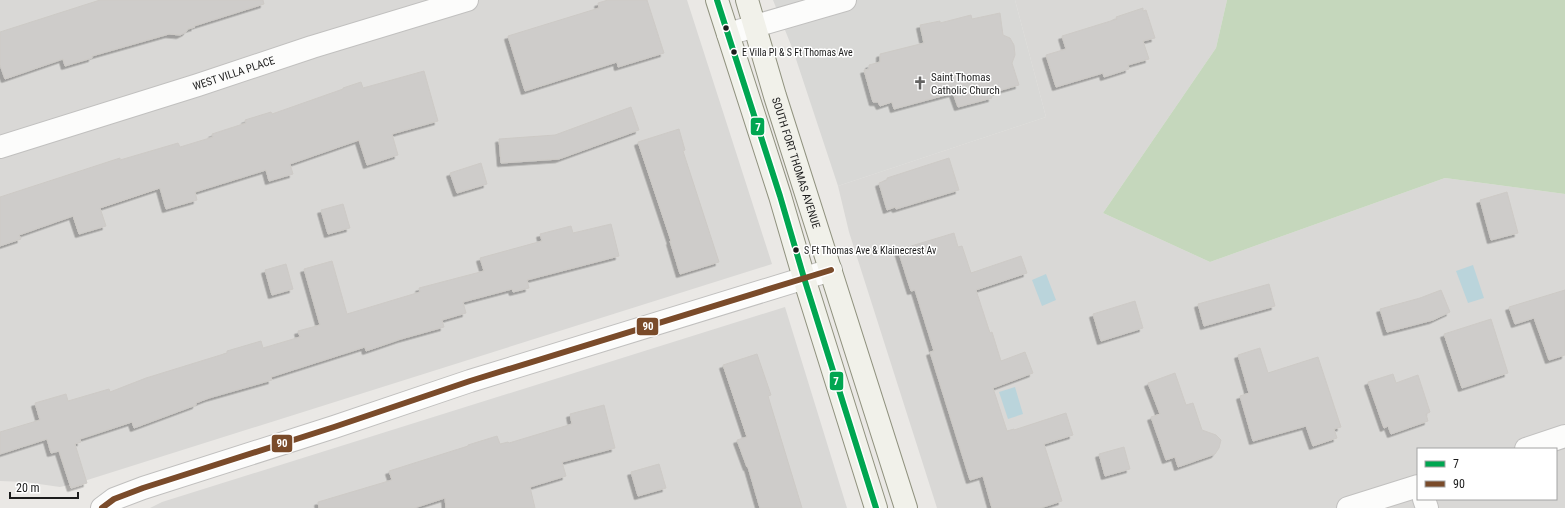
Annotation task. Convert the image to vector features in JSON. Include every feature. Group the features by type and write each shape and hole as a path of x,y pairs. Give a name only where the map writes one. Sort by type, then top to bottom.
{"main road":[{"path":"717,0 780,196 876,508"},
{"name":"SOUTH FORT THOMAS AVENUE","path":"747,0 756,26 775,96 906,508"}],"street":[{"name":"WEST VILLA PLACE","path":"0,147 198,85 312,47 467,0"},
{"path":"728,34 845,0"},
{"path":"102,508 114,499 143,488 328,429 470,381 831,270"},
{"path":"1529,448 1565,436"},
{"path":"1348,508 1417,486"}],"shaded area":[{"path":"0,0 687,0 772,264 81,482 60,487 25,482 0,481"},
{"name":"Saint Thomas Catholic Church","path":"773,0 1015,0 1046,117 838,186 793,50"},
{"path":"1015,0 1227,0 1216,48 1103,213 1210,262 1445,178 1565,194 1565,508 937,508 849,232 838,186 1046,117"},
{"path":"785,307 847,508 150,508 162,502"}],"green space":[{"path":"1227,0 1565,0 1565,194 1445,178 1210,262 1103,213 1216,48"}],"water":[{"path":"1473,265 1484,298 1468,303 1456,271"},
{"path":"1046,274 1056,300 1042,306 1032,280"},
{"path":"1015,387 1023,414 1008,419 999,392"}],"building":[{"path":"100,0 263,0 264,4 194,26 195,27 188,29 180,35 169,34 92,56 92,58 65,66 63,59 5,79 0,65 0,32"},
{"path":"608,0 647,0 664,53 618,67 617,62 525,91 508,36 599,8 598,3"},
{"path":"1143,8 1143,11 1146,10 1155,38 1143,41 1149,59 1128,65 1129,69 1104,77 1103,73 1056,87 1046,55 1066,49 1062,36 1117,19 1116,17"},
{"path":"1000,13 1003,35 1010,38 1014,45 1015,55 1012,63 1019,85 991,93 992,98 958,107 953,93 894,109 892,102 880,106 878,102 873,102 864,70 869,69 869,65 880,62 880,54 924,43 920,25 940,21 940,23 971,15 972,19"},
{"path":"424,71 438,121 392,134 398,155 367,165 359,140 290,164 293,174 269,181 266,170 195,192 197,200 166,209 160,188 100,208 106,226 79,234 73,216 19,235 21,239 0,246 0,197 120,158 120,160 178,143 180,147 213,137 212,134 246,123 245,120 271,112 272,114 361,82 363,88"},
{"path":"631,107 639,130 559,159 501,163 499,139 555,135"},
{"path":"679,129 685,150 683,151 719,262 680,274 671,241 638,142"},
{"path":"949,158 959,190 896,209 895,207 887,210 879,183 887,180 887,178"},
{"path":"481,163 487,184 457,193 450,173"},
{"path":"1507,192 1518,233 1491,240 1480,200"},
{"path":"343,204 350,228 328,234 321,210"},
{"path":"611,224 619,256 527,280 529,288 513,292 512,289 463,302 466,313 442,320 444,327 366,351 365,347 271,377 272,380 209,398 196,403 196,405 134,428 132,422 80,439 81,442 75,444 87,483 71,488 59,451 51,453 47,439 0,454 0,432 40,420 35,403 66,394 68,401 109,389 110,392 146,378 261,341 263,348 300,337 298,331 320,325 304,269 332,261 347,314 420,292 419,288 484,271 480,258 542,241 540,234 571,226 573,233"},
{"path":"954,233 958,247 962,246 971,273 1021,256 1027,273 976,290 1001,361 1025,352 1033,373 993,388 1007,431 1066,413 1073,435 1044,444 1062,501 1040,508 992,508 983,476 970,480 930,352 934,351 915,290 911,291 898,250"},
{"path":"286,264 293,289 272,295 265,270"},
{"path":"1269,284 1275,306 1204,326 1198,304"},
{"path":"1441,290 1450,312 1433,320 1387,332 1380,309 1420,298"},
{"path":"1565,290 1565,355 1549,360 1534,318 1515,324 1509,307"},
{"path":"1135,301 1143,328 1101,341 1093,314"},
{"path":"1491,319 1508,373 1462,388 1444,334"},
{"path":"1260,348 1268,373 1318,357 1341,427 1334,429 1337,438 1313,446 1306,426 1253,441 1240,396 1249,393 1238,355"},
{"path":"757,354 771,395 768,396 802,508 760,508 748,467 737,440 747,437 723,365"},
{"path":"1175,373 1186,405 1193,403 1202,430 1216,435 1221,440 1219,448 1215,454 1178,467 1175,457 1166,460 1151,417 1160,414 1148,383"},
{"path":"1393,374 1396,383 1418,375 1430,412 1426,414 1428,421 1391,434 1388,426 1384,428 1368,382"},
{"path":"604,405 615,448 562,462 566,476 530,487 535,508 446,508 445,498 414,508 319,508 318,502 392,480 389,471 497,436 500,444 509,443 572,424 570,414"},
{"path":"1124,447 1130,469 1105,476 1099,454"},
{"path":"659,464 666,488 638,496 631,472"}],"transit line":[{"name":"7","path":"717,0 780,196 876,508"},
{"name":"90","path":"102,508 114,499 143,488 334,427 470,381 831,270"}],"place":[{"name":"E Villa Pl & S Ft Thomas Ave","path":"734,52"},
{"name":"Saint Thomas Catholic Church","path":"920,83"},
{"name":"S Ft Thomas Ave & Klainecrest Av","path":"796,250"}]}
